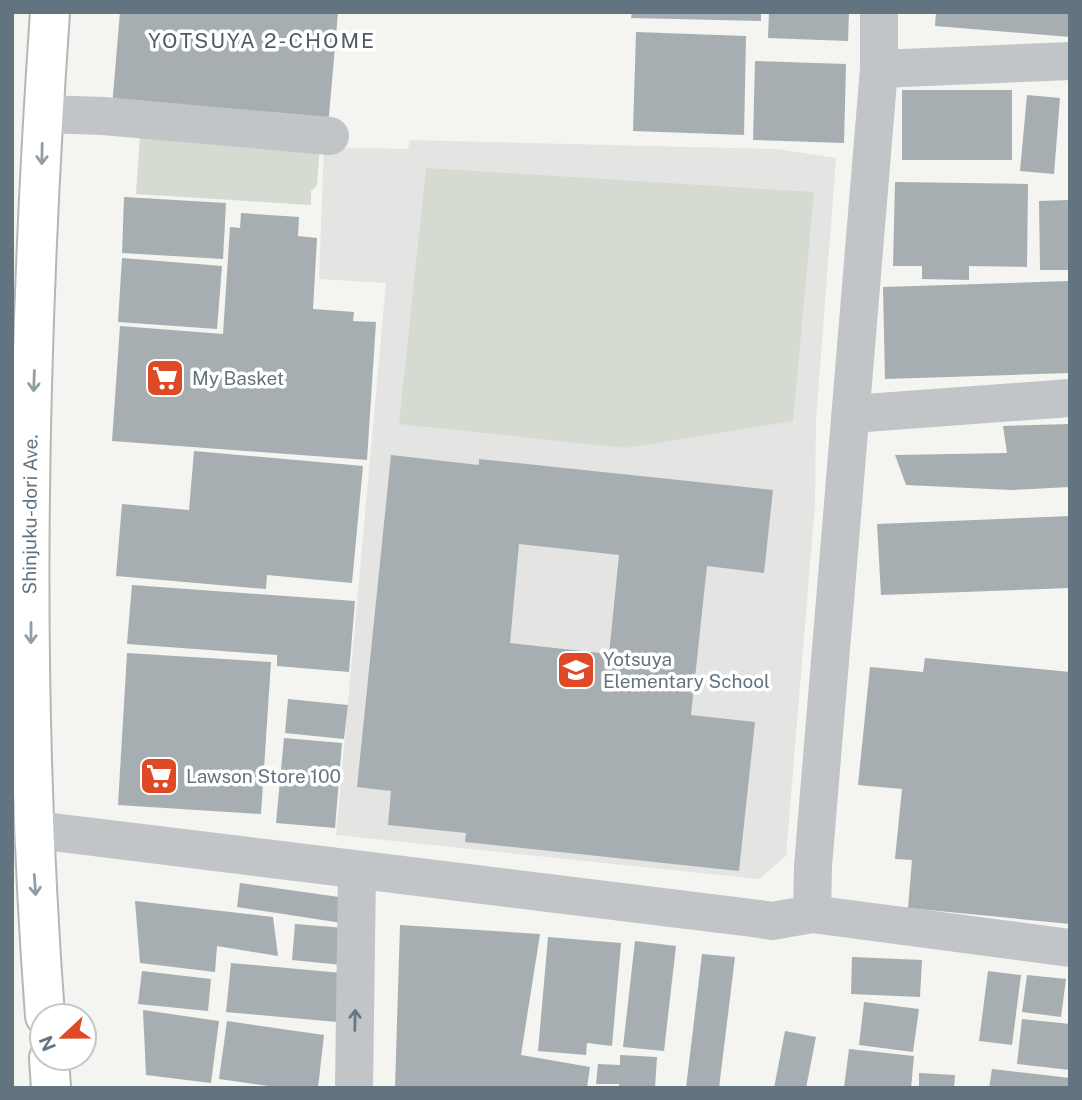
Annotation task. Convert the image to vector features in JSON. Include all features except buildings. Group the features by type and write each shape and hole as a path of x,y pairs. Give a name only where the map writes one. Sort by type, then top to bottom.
{"highway":[{"name":"Shinjuku-dori Ave.","path":"43,1002 22,828 30,464 43,114 50,12"}],"street":[{"path":"812,914 813,866 879,69 879,12"},
{"path":"879,69 1070,61"},
{"path":"43,114 103,116 330,136"},
{"path":"852,414 1070,398"},
{"path":"22,828 357,872 772,921 812,914 1070,948"},
{"path":"354,1088 357,872"}],"shaded area":[{"path":"140,137 320,146 317,185 311,191 311,205 136,194"},
{"name":"Yotsuya Elementary School","path":"410,140 776,149 836,158 816,420 815,504 786,856 759,879 336,835 386,283 319,279 324,147 408,149"},
{"path":"426,168 814,192 793,421 625,448 399,424"}],"place":[{"name":"My Basket","path":"165,378"},
{"name":"Yotsuya Elementary School","path":"576,670"},
{"name":"Lawson Store 100","path":"159,776"}],"district":[{"name":"YOTSUYA 2-CHOME","path":"262,40"}]}
